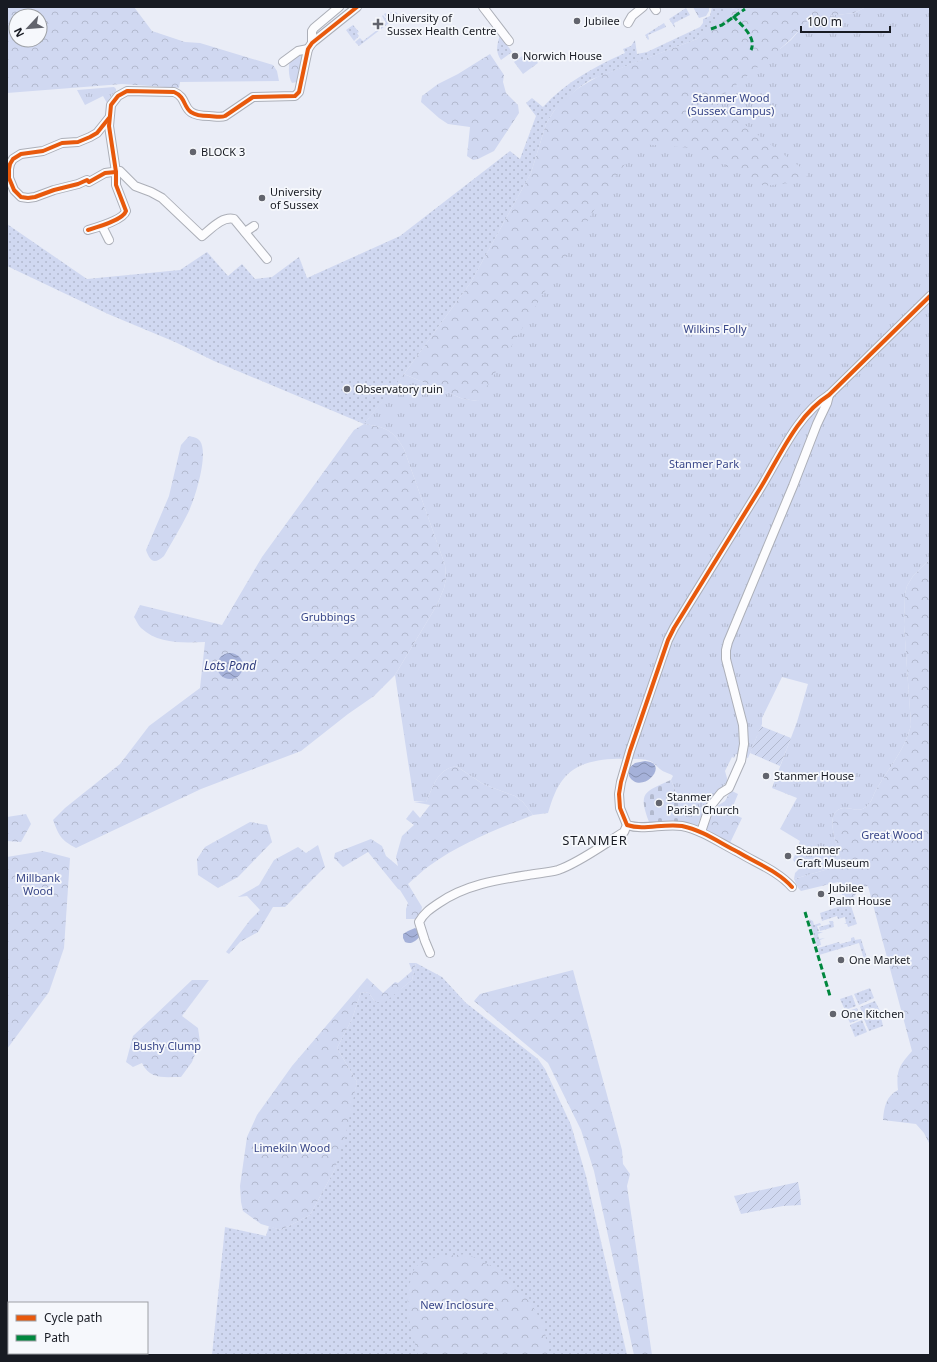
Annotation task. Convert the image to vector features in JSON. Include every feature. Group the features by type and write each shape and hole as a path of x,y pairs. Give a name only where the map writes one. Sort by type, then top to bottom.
{"street":[{"path":"88,230 102,226 121,217 126,211 117,191 115,179 116,172 110,139 109,118 110,107 121,93 127,90 174,92 178,94 189,111 193,114 220,117 225,116 253,97 294,96 299,92 312,31 339,7"},
{"path":"283,62 298,51 310,46 357,7"},
{"path":"483,7 509,41"},
{"path":"628,23 632,16 643,7"},
{"path":"109,118 97,133 83,141 62,143 43,151 21,154 16,157 10,164 9,168 9,178 12,186 21,197 32,198 87,180 89,182 108,172 120,172 135,186 162,198 202,236 223,219 228,218 236,220 267,259"},
{"path":"97,133 107,139 110,139"},
{"path":"102,226 109,240"},
{"path":"245,232 254,226"},
{"path":"430,953 419,922 423,915 445,899 486,882 557,870 574,862 624,832 627,825 620,808 619,794 621,782 668,640 674,628 770,473 791,436 812,409 930,296"},
{"path":"701,832 709,808 721,793 729,788 741,761 744,744 743,725 726,659 728,642 793,486 817,424 827,403 829,394"},
{"path":"627,825 638,828 662,825 682,826 701,832 770,870 786,880 792,887"}],"green space":[{"path":"7,7 134,7 152,31 185,42 200,43 273,65 277,71 279,81 180,82 179,88 122,84 7,93"},
{"path":"693,7 709,7 709,11 706,16 699,18"},
{"path":"712,7 747,7 739,10 731,8 697,39 590,80 577,89 554,111 546,124 531,173 471,282 396,385 364,424 214,361 175,342 108,314 7,266 7,224 87,279 180,270 207,252 228,276 242,264 255,279 272,277 299,257 307,278 400,236 510,151 520,159 536,116 526,103 532,98 543,107 561,90 581,76 625,53 623,49 631,46 635,40 637,54 647,52 700,27 703,23 703,19 710,16"},
{"name":"Stanmer Wood (Sussex Campus)","path":"747,7 866,7 854,13 810,18 780,49 853,149 478,401 463,399 404,374 471,282 531,173 546,124 562,102 577,89 597,77 697,39 724,10 731,8 739,10"},
{"name":"Stanmer Park","path":"866,7 930,7 930,559 913,576 907,586 905,594 904,625 911,725 905,743 869,804 859,810 844,808 837,810 834,816 832,823 833,832 842,865 794,879 795,873 800,868 793,860 800,841 780,829 797,798 772,788 797,722 808,684 782,677 762,718 762,724 748,758 736,754 734,758 732,757 725,771 727,782 709,800 697,826 682,821 682,808 671,780 673,776 661,770 652,762 641,759 596,761 579,766 565,777 559,785 548,813 533,815 523,802 515,796 483,784 456,766 449,768 440,775 436,780 426,802 414,801 395,675 437,605 446,579 445,565 404,449 388,430 378,426 364,424 404,374 463,399 478,401 610,184 640,144 692,148 764,186 805,181 808,173 715,102 791,40 810,18 854,13"},
{"path":"686,8 690,15 674,23 675,28 669,19"},
{"path":"396,12 399,16 390,23 384,14"},
{"path":"383,15 389,23 359,46 355,42 360,38 363,41 386,23 382,16"},
{"path":"664,23 666,27 648,35 648,40 645,35"},
{"path":"353,25 359,32 357,33 359,36 354,41 346,30"},
{"path":"500,35 512,52 501,60 497,48"},
{"path":"529,51 538,63 523,74 514,62"},
{"path":"302,54 303,56 297,82 292,83 289,70 291,57"},
{"path":"490,54 504,75 503,82 506,93 518,105 519,113 494,151 473,160 467,156 470,127 448,124 421,102 422,96 438,84 458,74"},
{"path":"114,87 116,91 107,103 103,96 85,105 77,90"},
{"name":"Grubbings","path":"364,424 378,426 388,430 404,449 445,565 446,579 437,605 395,675 374,696 348,714 301,751 201,789 76,848 64,840 59,834 53,820 65,808 120,764 149,726 200,688 205,642 180,642 163,640 155,637 140,627 134,617 140,605 222,625 262,557 354,430"},
{"path":"189,436 195,437 199,440 202,447 203,456 200,477 188,513 164,556 155,561 149,557 146,550 169,496 181,445"},
{"name":"Great Wood","path":"930,559 930,1145 924,1133 916,1124 883,1120 886,1102 894,1092 898,1090 899,1069 912,1051 868,886 860,888 853,898 844,901 838,882 801,891 794,879 842,865 835,841 832,823 837,810 844,808 859,810 869,804 905,743 911,725 904,625 905,594 907,586 913,576"},
{"path":"761,726 791,738 780,766 750,753"},
{"path":"456,766 483,784 515,796 523,802 533,815 466,843 424,870 408,884 422,907 420,919 406,919 406,909 408,903 400,890 368,852 343,867 334,858 335,853 371,839 382,846 386,856 398,866 396,857 402,836 414,825 406,819 413,810 420,818 430,805 414,802 426,802 436,780 440,775 449,768"},
{"path":"671,780 682,808 682,821 649,822 644,804 646,794 655,787"},
{"path":"732,791 738,794 731,811 733,814 742,818 729,845 706,830 711,810 725,801"},
{"name":"Millbank Wood","path":"26,814 31,824 21,842 7,841 7,817"},
{"path":"250,822 267,825 272,842 238,877 218,888 198,875 197,859 205,847"},
{"path":"318,845 325,867 285,907 273,907 258,932 240,942 229,954 226,952 250,920 260,910 247,896 238,897 259,885 274,860 298,847 306,853"},
{"name":"Millbank Wood","path":"43,851 70,858 64,948 49,992 7,1049 7,857"},
{"path":"850,903 857,924 848,927 847,924 844,924 846,923 845,917 838,919 837,916 822,921 820,913"},
{"path":"809,919 813,921 814,925 820,923 821,925 817,926 819,931 817,932 823,932 818,934 819,939 825,938 820,940 821,945 817,946"},
{"path":"829,921 833,921 834,927 820,931 819,927 830,924"},
{"path":"854,937 855,940 861,939 867,958 864,959 859,943 819,955 818,948 839,942 840,944 851,941 851,938"},
{"name":"Limekiln Wood","path":"409,963 416,963 412,980 385,1002 375,1002 369,993 361,992 352,1019 337,1048 357,1082 347,1129 335,1169 310,1215 281,1230 261,1224 243,1211 240,1186 247,1137 257,1115 292,1066 367,978 383,993 395,982 398,983 412,971"},
{"path":"416,963 442,977 466,1003 538,1059 545,1069 571,1125 586,1176 627,1355 212,1355 225,1227 266,1236 269,1226 281,1230 310,1215 335,1169 357,1082 337,1048 352,1019 361,992 369,993 375,1002 402,988 412,980"},
{"path":"573,970 622,1150 623,1164 630,1174 627,1186 652,1355 634,1355 594,1171 581,1130 548,1063 474,1001 480,994"},
{"name":"Bushy Clump","path":"192,980 209,980 182,1016 198,1028 200,1042 192,1062 181,1077 163,1077 153,1075 142,1063 133,1067 126,1062 133,1036"},
{"path":"870,988 874,998 859,1005 854,994"},
{"path":"852,995 856,1006 845,1010 840,999"},
{"path":"875,1001 880,1011 864,1018 860,1007"},
{"path":"857,1008 861,1019 850,1023 845,1012"},
{"path":"880,1013 883,1026 869,1031 864,1019"},
{"path":"862,1020 867,1032 855,1037 850,1025"},
{"path":"798,1182 801,1205 783,1206 741,1214 734,1196"},
{"name":"New Inclosure","path":"467,1254 495,1268 518,1288 532,1305 544,1326 548,1352 547,1355 418,1355 408,1310 408,1292 414,1270 419,1264 429,1260"}],"water":[{"name":"Lots Pond","path":"230,653 239,657 243,666 239,675 230,679 221,675 217,666 221,657"},
{"path":"645,761 653,763 656,767 655,772 652,777 646,781 640,783 634,781 629,776 629,768 635,763"},
{"path":"415,928 418,930 420,936 413,942 405,942 403,934"}],"marked path":[{"path":"711,29 722,25 745,9"},
{"path":"733,16 744,27 750,36 752,40 751,50"},
{"path":"805,912 830,996"}],"cycle path":[{"path":"88,230 115,220 126,211 116,185 116,172 109,126 111,105 118,96 127,91 174,92 179,95 186,107 193,113 219,117 225,116 253,97 295,96 299,92 308,49 312,43 357,7"},
{"path":"109,118 97,133 78,142 62,143 43,151 21,154 13,159 10,164 9,178 14,190 21,197 28,198 87,180 89,182 105,173 116,172"},
{"path":"792,887 780,876 697,830 675,825 647,827 633,827 627,825 620,808 619,794 621,782 668,640 790,437 808,413 829,395 930,296"}],"place":[{"name":"Jubilee","path":"577,21"},
{"name":"University of Sussex Health Centre","path":"378,24"},
{"name":"Norwich House","path":"515,56"},
{"name":"BLOCK 3","path":"193,152"},
{"name":"University of Sussex","path":"262,198"},
{"name":"Observatory ruin","path":"347,389"},
{"name":"Stanmer House","path":"766,776"},
{"name":"Stanmer Parish Church","path":"659,803"},
{"name":"Stanmer Craft Museum","path":"788,856"},
{"name":"Jubilee Palm House","path":"821,894"},
{"name":"One Market","path":"841,960"},
{"name":"One Kitchen","path":"833,1014"}],"district":[{"name":"STANMER","path":"595,840"}],"park label":[{"name":"Wilkins Folly","path":"715,329"}]}
